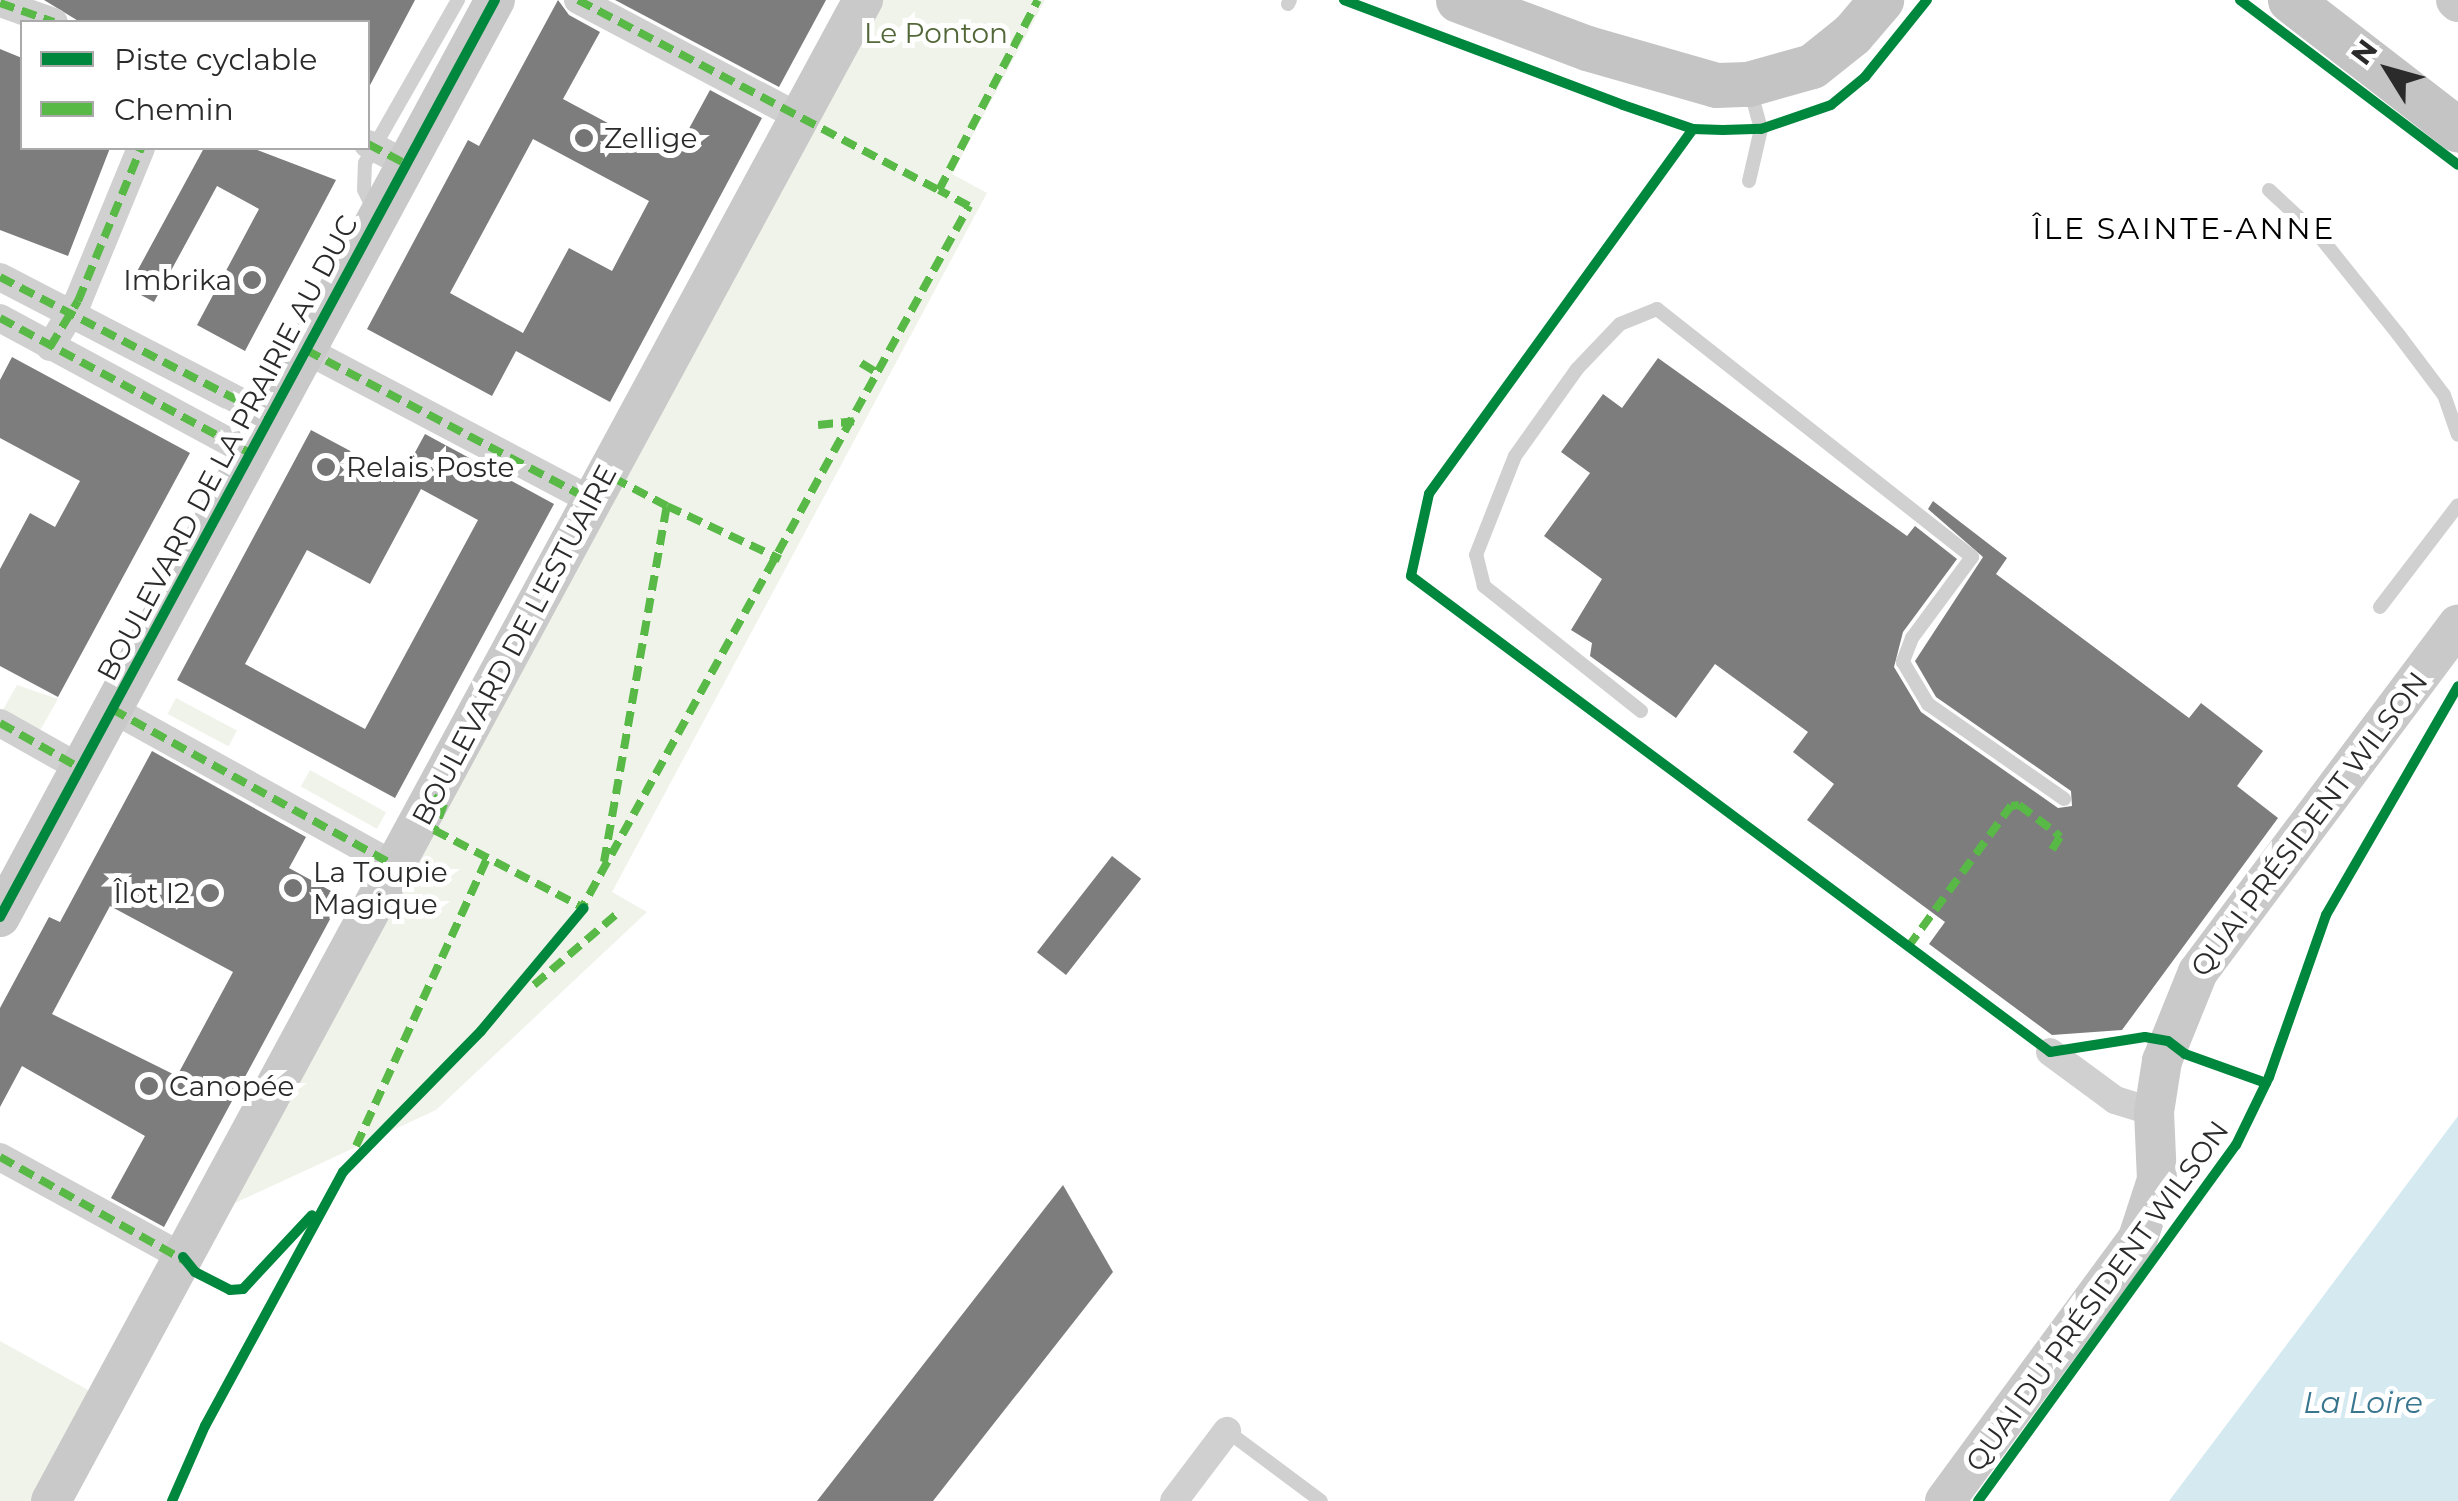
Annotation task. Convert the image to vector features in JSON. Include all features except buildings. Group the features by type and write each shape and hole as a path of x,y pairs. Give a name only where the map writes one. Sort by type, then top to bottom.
{"main road":[{"name":"BOULEVARD DE LA PRAIRIE AU DUC","path":"0,917 378,216 382,152 495,0"},
{"name":"BOULEVARD DE L'ESTUAIRE","path":"51,1501 862,0"},
{"path":"1458,0 1669,75 1748,84 1812,66 1852,34 1881,0"},
{"path":"2290,0 2458,130"},
{"name":"QUAI PRÉSIDENT WILSON","path":"1945,1501 2138,1238 2157,1180 2154,1112 2168,1041 2198,972 2458,624"}],"street":[{"path":"578,0 800,117"},
{"path":"0,2 49,20"},
{"path":"50,346 70,314 140,150"},
{"path":"0,277 270,417"},
{"path":"0,318 250,453"},
{"path":"306,350 592,501"},
{"path":"112,708 396,866"},
{"path":"0,723 80,768"},
{"path":"2050,1052 2115,1100 2154,1112"},
{"path":"0,1157 183,1256"},
{"path":"1174,1501 1227,1430"}],"lane":[{"path":"382,152 458,0"},
{"path":"1748,84 1761,129 1748,181"},
{"path":"2268,190 2321,238 2444,395 2458,436"},
{"path":"1641,711 1484,586 1476,555 1515,456 1577,369 1620,324 1657,309 1972,556 1912,638 1903,662 1928,704 2064,799"},
{"path":"2444,395 2458,387"},
{"path":"2380,607 2458,505"},
{"path":"1227,1430 1321,1501"}],"green space":[{"name":"Le Ponton","path":"874,0 1045,0 952,174 987,193 612,892 647,912 436,1110 224,1208"},
{"path":"17,685 58,699 38,734 1,713"},
{"path":"176,698 237,730 228,746 168,714"},
{"path":"310,770 386,812 377,829 301,787"},
{"path":"0,1341 90,1391 32,1501 0,1501"}],"water":[{"name":"La Loire","path":"2458,1116 2458,1501 2169,1501 2306,1319"}],"marked path":[{"path":"578,0 939,190"},
{"path":"578,915 969,206 939,190 1038,0"},
{"path":"0,3 48,20"},
{"path":"370,145 406,164"},
{"path":"50,347 78,301 140,150"},
{"path":"0,277 270,417"},
{"path":"0,318 250,453"},
{"path":"306,350 592,501"},
{"path":"861,363 879,374"},
{"path":"818,425 854,421"},
{"path":"604,862 667,506 606,474"},
{"path":"667,506 780,559"},
{"path":"112,709 395,866"},
{"path":"0,723 80,768"},
{"path":"433,797 444,804 434,830 584,908"},
{"path":"1908,947 2011,806 2019,805 2060,837 2052,850"},
{"path":"356,1146 487,858"},
{"path":"534,985 619,912"},
{"path":"0,1157 187,1262"}],"cycle path":[{"path":"0,917 495,0"},
{"path":"1344,0 1623,105 1693,129 1723,130 1761,129 1831,105 1865,77 1927,0"},
{"path":"2240,0 2458,165"},
{"path":"1693,129 1429,494 1411,576 2050,1052 2145,1037 2168,1041 2185,1054 2266,1083"},
{"name":"QUAI DU PRÉSIDENT WILSON","path":"1978,1501 2236,1145 2269,1077 2326,915 2458,686"},
{"path":"172,1501 205,1426 343,1172 481,1031 584,908"},
{"path":"183,1257 195,1272 230,1290 243,1289 312,1215"}],"place":[{"name":"Zellige","path":"584,138"},
{"name":"Imbrika","path":"252,280"},
{"name":"Relais Poste","path":"326,467"},
{"name":"La Toupie Magique","path":"293,888"},
{"name":"Îlot I2","path":"210,893"},
{"name":"Canopée","path":"149,1086"}],"district":[{"name":"ÎLE SAINTE-ANNE","path":"2184,229"}]}
